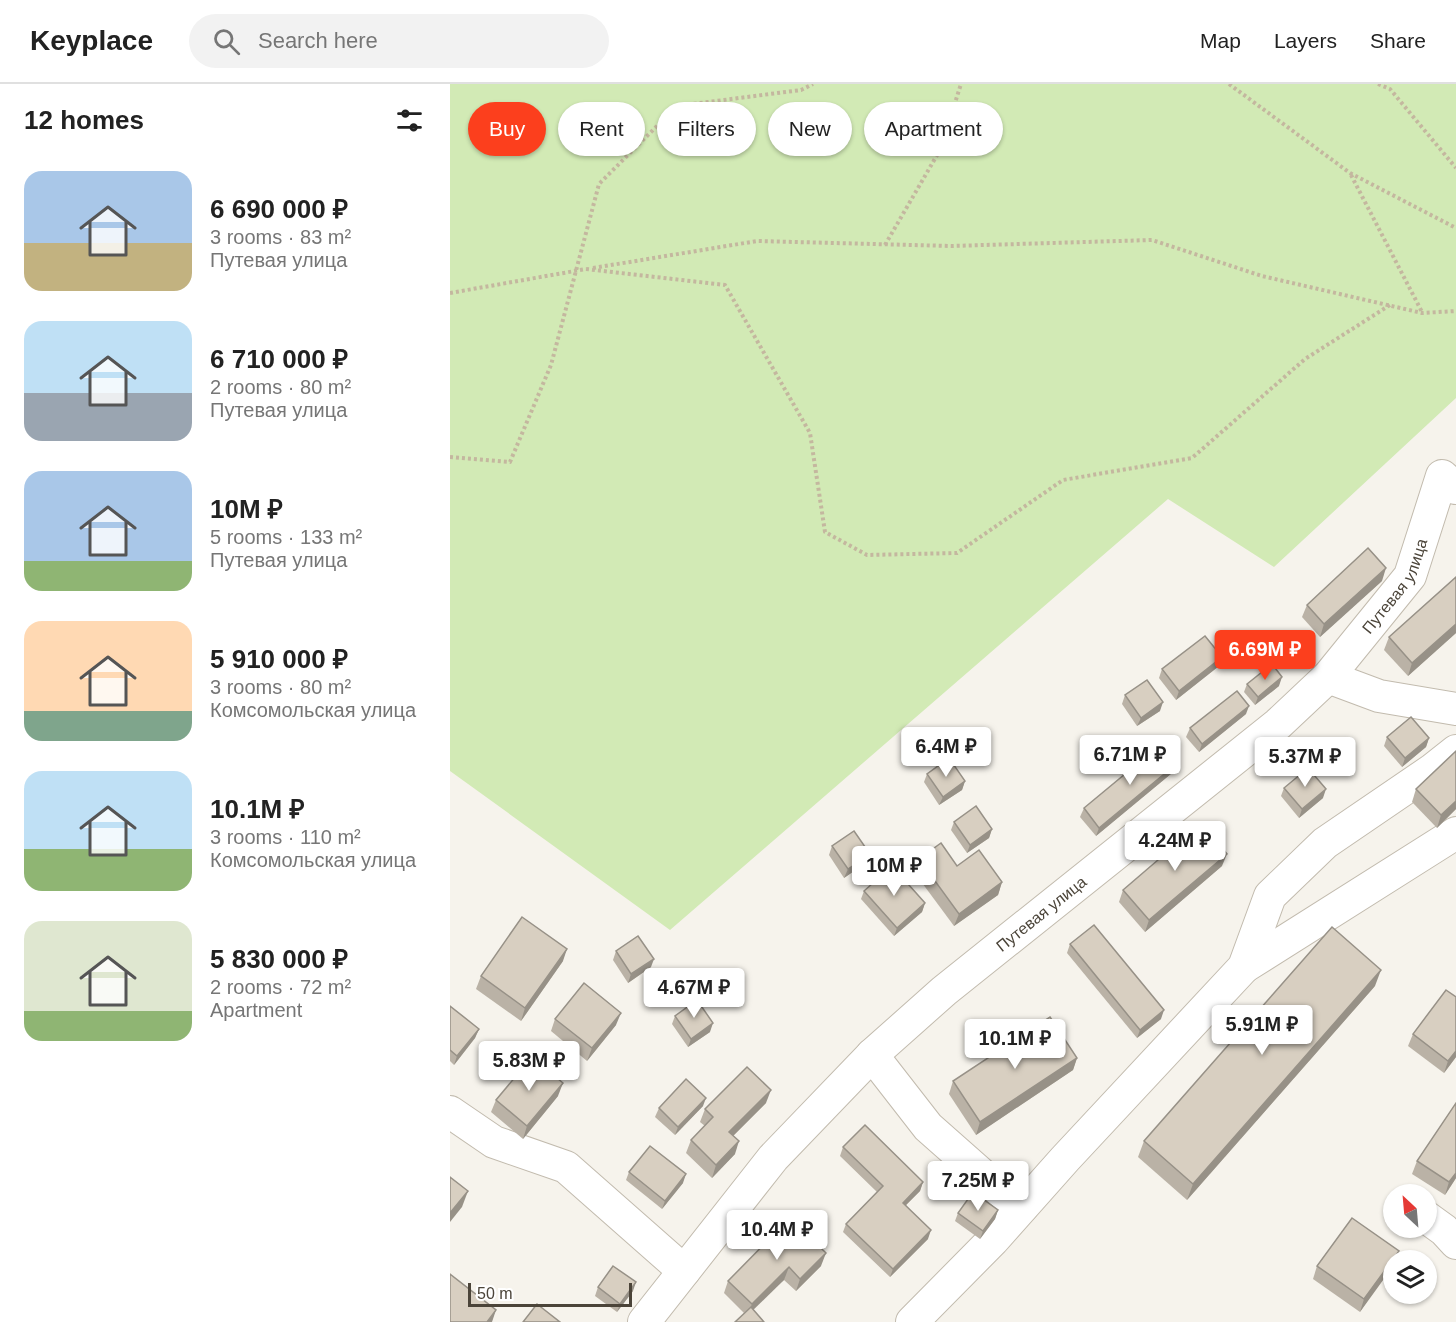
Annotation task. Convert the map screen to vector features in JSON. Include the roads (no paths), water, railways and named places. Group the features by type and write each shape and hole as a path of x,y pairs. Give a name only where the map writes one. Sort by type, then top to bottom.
{"street":[{"name":"Путевая улица","path":"644,1322 773,1158 872,1054 944,991 1278,724 1328,677 1410,576 1449,482"},
{"path":"1328,677 1379,696 1456,709"},
{"path":"1244,967 1270,896 1325,843 1456,751"},
{"path":"912,1322 993,1240 1244,967 1456,833"},
{"path":"872,1054 928,1127 1006,1196 1022,1207"},
{"path":"450,1112 494,1142 566,1167 684,1270"},
{"path":"1437,1225 1456,1243"}]}
